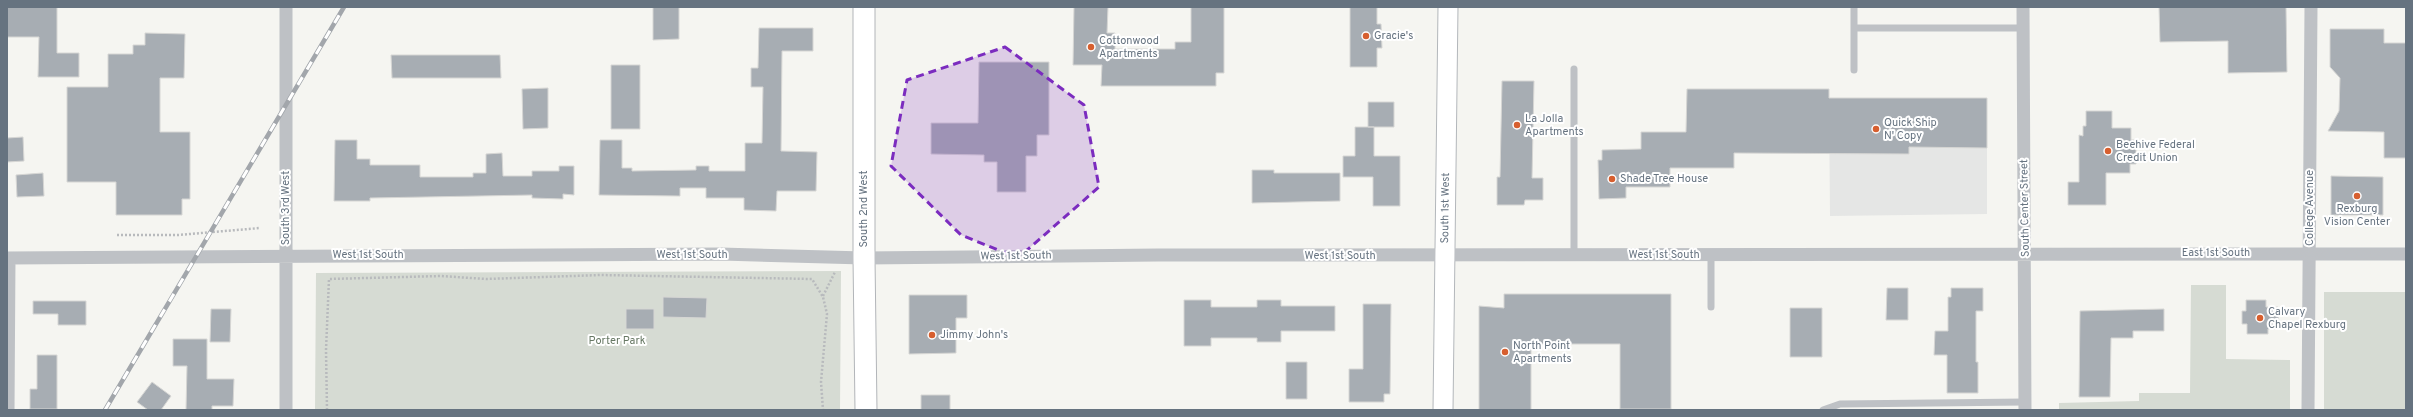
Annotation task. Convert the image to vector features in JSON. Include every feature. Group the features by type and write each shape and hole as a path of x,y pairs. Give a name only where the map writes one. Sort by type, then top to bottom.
{"main road":[{"name":"South 2nd West","path":"864,7 864,258 866,410"}],"street":[{"name":"South 3rd West","path":"286,7 286,410"},
{"name":"South 1st West","path":"1443,410 1448,7"},
{"name":"South Center Street","path":"2023,7 2026,253 2025,406"},
{"name":"College Avenue","path":"2308,410 2311,7"},
{"name":"West 1st South","path":"8,258 286,255 721,254 864,258 1158,255 1574,256 2026,253"},
{"name":"East 1st South","path":"2026,253 2406,254"},
{"path":"8,258 8,410"}],"lane":[{"path":"1854,7 1854,70"},
{"path":"1854,28 2023,28"},
{"path":"1574,69 1574,256"},
{"path":"1711,255 1711,307"},
{"path":"1823,410 1840,404 2025,406"}],"path":[{"path":"117,234 178,235 260,228"},
{"path":"823,297 836,268"},
{"path":"327,410 326,350 329,279 441,276 486,279 601,275 812,280 823,297 827,314 821,382 823,410"}],"highlighted area":[{"path":"1005,47 1084,105 1099,187 1018,258 961,235 891,166 907,80"}],"shaded area":[{"path":"1829,98 1987,98 1987,214 1830,216"}],"green space":[{"name":"Porter Park","path":"841,271 840,410 315,410 316,273"},
{"path":"2191,285 2226,285 2226,359 2290,360 2290,410 2059,410 2059,403 2139,401 2139,393 2190,393"},
{"path":"2324,292 2406,292 2406,410 2324,410"}],"building":[{"path":"7,7 57,7 57,53 79,53 79,77 38,77 39,37 7,37"},
{"path":"653,7 679,7 679,39 653,40"},
{"name":"Cottonwood Apartments","path":"1074,7 1108,7 1107,33 1115,33 1115,49 1175,49 1175,42 1191,42 1191,7 1224,7 1224,73 1216,73 1216,86 1101,86 1102,65 1073,65"},
{"name":"Gracie's","path":"1350,7 1377,7 1377,24 1381,24 1382,48 1377,48 1377,67 1350,67"},
{"path":"2159,7 2286,7 2287,72 2228,73 2228,41 2160,42"},
{"path":"759,28 813,28 813,51 782,51 781,151 817,152 816,191 777,191 776,211 744,210 744,198 706,198 706,188 680,188 680,196 599,195 600,140 622,140 622,168 632,168 632,171 696,170 696,166 709,166 709,171 745,171 745,143 762,143 763,87 751,87 751,68 758,68"},
{"path":"2330,29 2384,29 2384,43 2406,43 2406,158 2384,158 2384,132 2328,131 2339,111 2340,78 2330,67"},
{"path":"145,33 185,34 184,78 160,78 160,132 190,132 190,199 182,199 182,215 116,215 116,182 67,182 67,87 108,87 108,54 133,54 133,45 145,45"},
{"path":"391,55 500,55 501,78 392,78"},
{"path":"979,62 1049,62 1049,135 1037,135 1037,156 1026,156 1026,192 997,192 997,162 984,162 984,155 931,154 931,123 978,123"},
{"path":"611,65 640,65 640,129 611,129"},
{"name":"La Jolla Apartments","path":"1502,81 1534,81 1532,178 1543,178 1543,200 1525,200 1524,205 1497,205 1497,177 1500,177"},
{"path":"548,88 548,128 523,129 522,89"},
{"path":"1687,89 1829,89 1829,98 1987,98 1987,148 1909,147 1909,154 1734,153 1734,168 1670,168 1670,187 1626,187 1626,198 1599,199 1598,160 1602,160 1602,150 1641,149 1641,132 1686,132"},
{"path":"1368,102 1394,102 1394,127 1368,127"},
{"name":"Beehive Federal Credit Union","path":"2086,111 2112,111 2112,128 2131,128 2131,140 2136,140 2136,164 2130,164 2130,173 2106,173 2106,205 2068,205 2068,182 2079,182 2079,135 2083,136 2083,126 2086,126"},
{"path":"1355,127 1374,127 1374,156 1400,156 1400,206 1373,206 1373,177 1343,177 1343,156 1355,156"},
{"path":"23,137 24,161 7,162 7,138"},
{"path":"335,140 357,140 357,159 370,159 370,165 420,165 420,177 473,177 473,173 486,173 486,154 502,153 503,176 532,176 532,171 559,171 559,166 574,166 574,195 563,194 563,199 532,198 532,195 370,198 370,201 334,201"},
{"path":"1252,170 1274,170 1274,173 1340,173 1340,201 1252,203"},
{"path":"43,173 44,196 17,197 16,175"},
{"name":"Rexburg Vision Center","path":"2331,176 2383,177 2383,215 2331,215"},
{"path":"1887,288 1908,288 1908,320 1886,320"},
{"path":"1951,288 1983,288 1983,311 1976,311 1976,362 1978,362 1978,393 1947,393 1947,355 1934,355 1935,331 1948,331 1948,297 1951,297"},
{"name":"North Point Apartments","path":"1504,294 1671,294 1671,409 1620,409 1620,344 1531,344 1531,410 1479,410 1479,306 1504,308"},
{"name":"Jimmy John's","path":"909,295 967,295 967,318 956,318 956,353 909,354"},
{"path":"663,297 707,298 706,318 663,317"},
{"path":"1184,300 1211,300 1211,307 1257,307 1257,300 1281,300 1281,306 1335,306 1335,331 1281,331 1281,342 1257,342 1257,338 1211,338 1211,346 1184,346"},
{"name":"Calvary Chapel Rexburg","path":"2246,300 2266,300 2266,307 2278,307 2279,329 2268,329 2268,334 2247,334 2247,324 2242,324 2242,311 2246,311"},
{"path":"33,301 86,301 86,325 58,325 58,314 33,314"},
{"path":"1363,304 1391,304 1390,394 1384,394 1384,402 1349,402 1349,369 1363,369"},
{"path":"1790,308 1822,308 1822,357 1790,357"},
{"path":"211,309 231,309 230,342 210,342"},
{"path":"626,309 654,309 654,329 626,329"},
{"path":"2164,309 2164,331 2133,331 2133,338 2111,338 2110,397 2079,397 2080,311"},
{"path":"173,339 207,339 207,379 234,379 233,406 212,406 212,410 186,410 187,366 173,366"},
{"path":"37,355 57,355 57,409 30,409 30,389 37,389"},
{"path":"1286,362 1307,362 1307,399 1286,399"},
{"path":"152,382 171,396 161,410 148,410 137,402"},
{"path":"921,395 950,395 950,410 921,410"}],"railway":[{"path":"105,410 344,7"}],"place":[{"name":"Gracie's","path":"1366,36"},
{"name":"Cottonwood Apartments","path":"1091,47"},
{"name":"La Jolla Apartments","path":"1517,125"},
{"name":"Quick Ship N' Copy","path":"1876,129"},
{"name":"Beehive Federal Credit Union","path":"2108,151"},
{"name":"Shade Tree House","path":"1612,179"},
{"name":"Rexburg Vision Center","path":"2357,196"},
{"name":"Calvary Chapel Rexburg","path":"2260,318"},
{"name":"Jimmy John's","path":"932,335"},
{"name":"North Point Apartments","path":"1505,352"}]}
